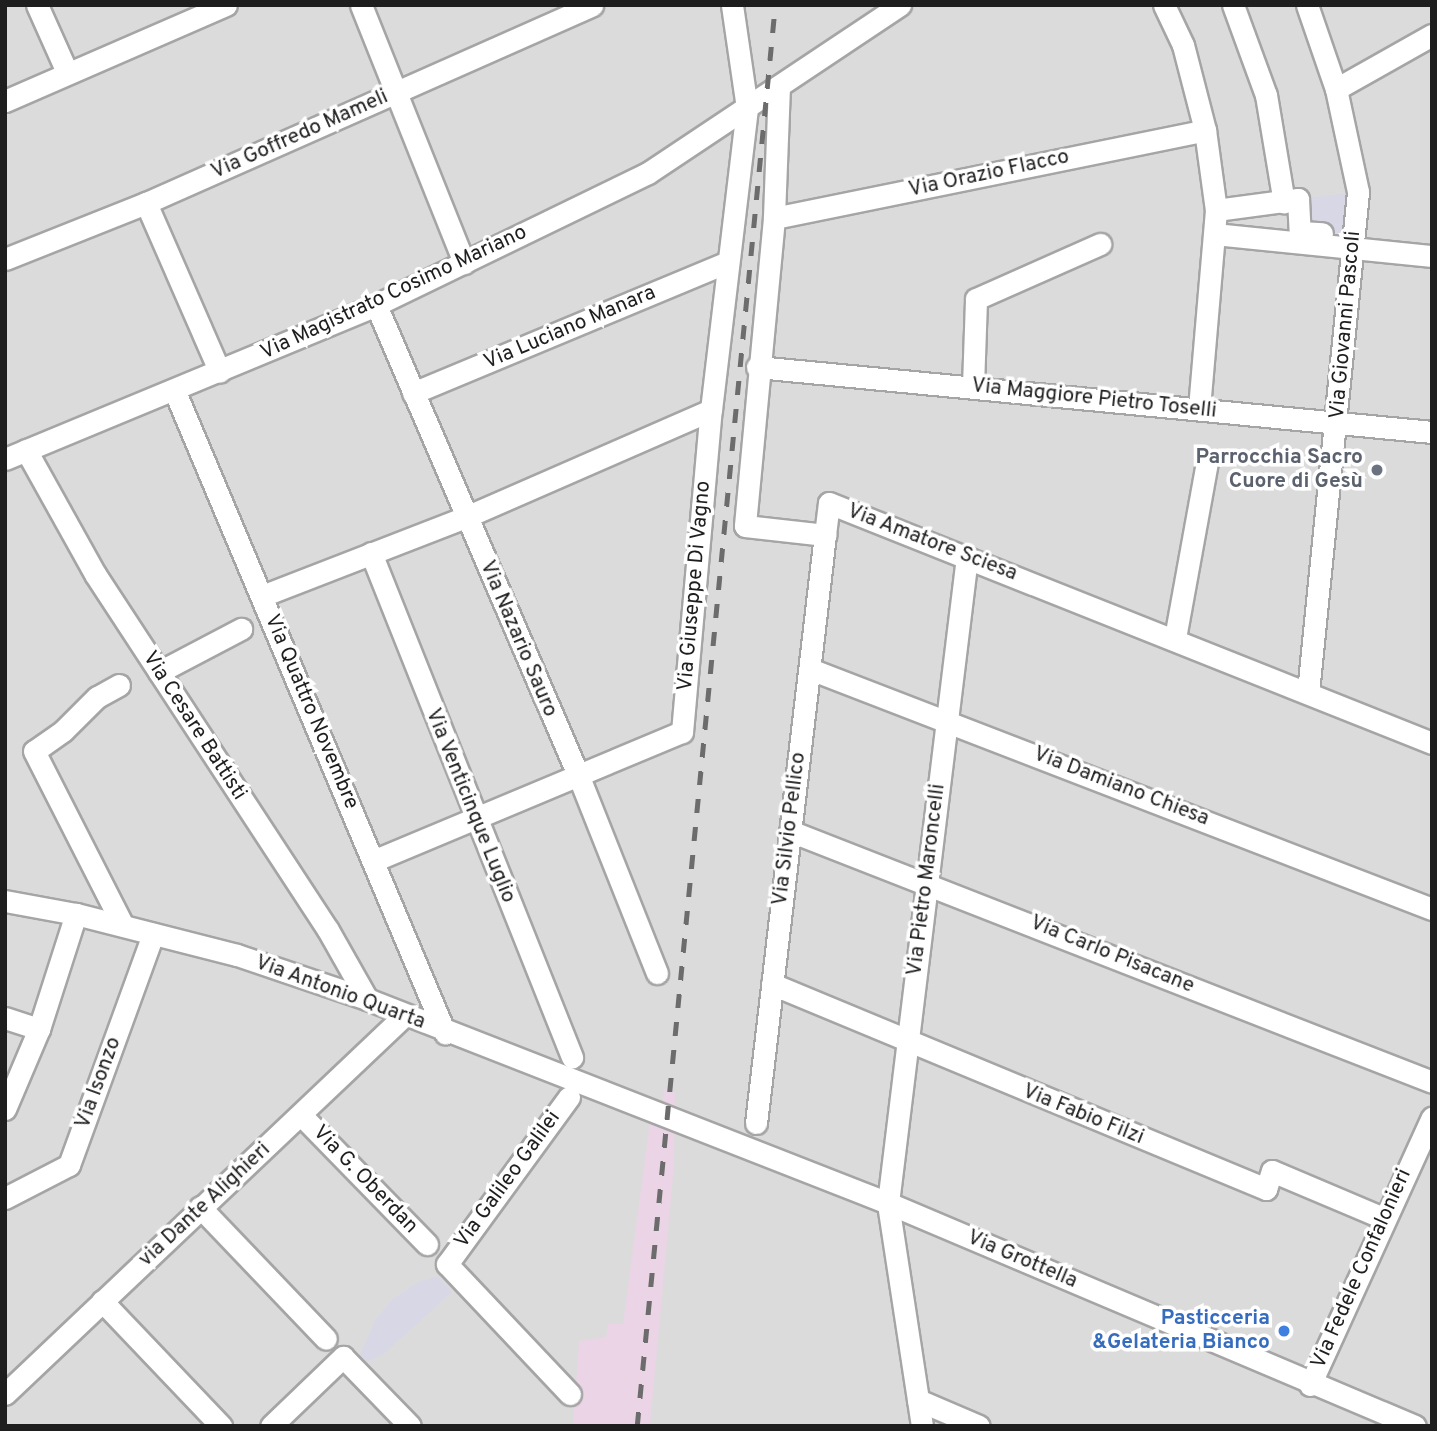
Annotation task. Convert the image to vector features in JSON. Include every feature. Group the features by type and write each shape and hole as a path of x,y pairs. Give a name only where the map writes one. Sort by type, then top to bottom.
{"street":[{"path":"37,5 67,72"},
{"path":"5,101 226,5"},
{"path":"361,5 399,91 464,263"},
{"name":"Via Goffredo Mameli","path":"5,259 146,203 592,5"},
{"name":"Via Giuseppe Di Vagno","path":"373,861 682,732 711,410 747,108 732,5"},
{"name":"Via Magistrato Cosimo Mariano","path":"5,458 175,391 376,305 648,173 900,5"},
{"path":"1164,5 1182,45 1205,130 1216,210 1199,409"},
{"path":"1233,5 1266,94 1284,203"},
{"name":"Via Giovanni Pascoli","path":"1307,5 1336,89 1357,192 1338,424 1308,692"},
{"path":"1336,89 1432,35"},
{"name":"Via Amatore Sciesa","path":"773,91 774,218 757,368 745,526 825,535 829,503 1175,638 1432,743"},
{"name":"Via Orazio Flacco","path":"774,218 1205,130"},
{"path":"1216,210 1298,200 1300,232 1432,256"},
{"path":"146,203 220,372"},
{"path":"1215,234 1354,241"},
{"path":"973,386 976,299 1100,244"},
{"name":"Via Luciano Manara","path":"413,393 728,262"},
{"name":"Via Nazario Sauro","path":"376,305 579,777 657,973"},
{"name":"Via Maggiore Pietro Toselli","path":"757,368 973,386 1432,432"},
{"name":"Via Quattro Novembre","path":"175,391 445,1033"},
{"path":"262,596 466,517 711,410"},
{"name":"Via Cesare Battisti","path":"26,450 95,574 328,930 367,999"},
{"path":"1175,638 1207,462"},
{"name":"Via Silvio Pellico","path":"756,1123 825,535"},
{"name":"Via Venticinque Luglio","path":"372,553 475,819 572,1057"},
{"name":"Via Pietro Maroncelli","path":"922,1426 888,1203 967,557"},
{"path":"159,672 241,629"},
{"name":"Via Damiano Chiesa","path":"810,669 946,718 1432,909"},
{"path":"119,685 97,696 63,731 34,751 123,926"},
{"name":"Via Carlo Pisacane","path":"790,831 928,881 1432,1082"},
{"name":"Via Antonio Quarta","path":"5,901 76,914 237,955 367,999 445,1033 667,1114"},
{"path":"5,1109 39,1029 76,914"},
{"name":"Via Isonzo","path":"5,1198 69,1165 153,934"},
{"name":"Via Fabio Filzi","path":"772,985 1266,1189 1272,1171 1383,1218"},
{"name":"via Dante Alighieri","path":"5,1394 200,1207 302,1116 405,1015"},
{"path":"5,1018 39,1029"},
{"name":"Via Galileo Galilei","path":"569,1097 447,1264 570,1394"},
{"name":"Via Grottella","path":"667,1114 888,1203 1387,1420 1415,1426"},
{"name":"Via G. Oberdan","path":"302,1116 427,1244"},
{"name":"Via Fedele Confalonieri","path":"1310,1385 1383,1218 1432,1117"},
{"path":"200,1207 326,1339"},
{"path":"102,1301 221,1426"},
{"path":"271,1426 343,1357 410,1426"},
{"path":"918,1400 979,1426"}],"shaded area":[{"path":"5,5 1432,5 1432,1426 5,1426"},
{"path":"1358,192 1354,234 1300,232 1298,199"},
{"path":"664,1089 675,1093 674,1165 650,1426 573,1426 579,1341 606,1337 608,1324 623,1324 650,1122 660,1125"},
{"path":"437,1276 452,1292 384,1354 367,1362 360,1355 376,1319 393,1299 418,1282"}],"railway":[{"path":"637,1426 775,5"}],"place":[{"name":"Parrocchia Sacro Cuore di Gesù","path":"1377,470"},
{"name":"Pasticceria &Gelateria Bianco","path":"1284,1331"}]}
